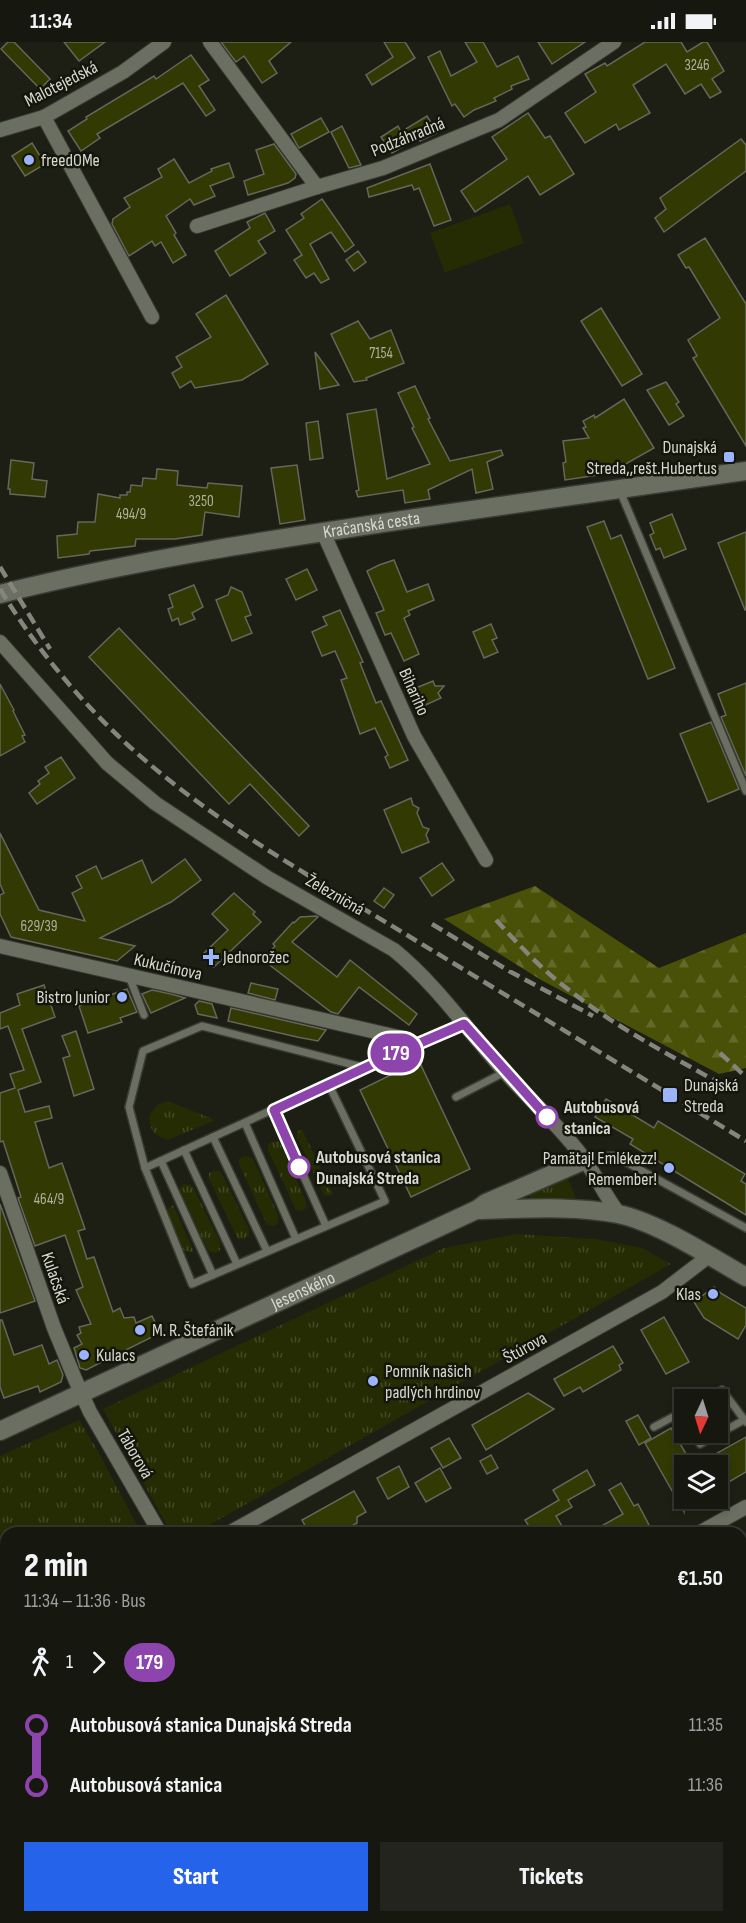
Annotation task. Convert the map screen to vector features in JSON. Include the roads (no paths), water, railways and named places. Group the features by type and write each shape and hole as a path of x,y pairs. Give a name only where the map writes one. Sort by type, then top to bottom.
{"street":[{"name":"Malotejedská","path":"0,130 44,117 123,72 164,42"},
{"path":"210,42 317,187"},
{"name":"Podzáhradná","path":"197,226 383,168 499,120 614,42"},
{"path":"44,117 152,317"},
{"name":"Kračanská cesta","path":"0,594 180,555 746,471"},
{"name":"Bihariho","path":"323,532 414,736 486,860"},
{"name":"Železničná","path":"0,642 107,763 155,803 268,878 394,950 428,980 505,1072 585,1160 619,1214"},
{"name":"Kukučínova","path":"0,946 398,1037"},
{"path":"476,1210 486,1203 585,1160"},
{"name":"Kulačská","path":"0,1173 54,1328 81,1392"},
{"name":"Jesenského","path":"0,1431 476,1210 563,1208 619,1214 652,1226 746,1277"},
{"name":"Štúrova","path":"240,1527 662,1292 709,1256"},
{"name":"Táborová","path":"81,1392 90,1412 157,1527"},
{"path":"710,1527 746,1507"}],"lane":[{"path":"618,489 746,791"},
{"path":"129,976 144,1015"},
{"path":"145,1168 464,1024"},
{"path":"329,1085 385,1201 192,1284 145,1168 129,1107 143,1051 202,1026 366,1068"},
{"path":"456,1097 505,1072"},
{"path":"274,1110 326,1226"},
{"path":"245,1123 296,1239"},
{"path":"213,1137 267,1251"},
{"path":"184,1150 237,1264"},
{"path":"585,1160 596,1156 615,1156 746,1228"},
{"path":"161,1161 213,1275"},
{"path":"728,1398 745,1421 728,1430"},
{"path":"654,1427 674,1417"}],"railway":[{"path":"0,567 50,649"},
{"path":"0,589 54,666 95,713 140,756 225,822 289,864 746,1141"},
{"path":"496,920 542,968 562,985 609,1019 726,1087"},
{"path":"432,924 509,971 593,1016"},
{"path":"720,1053 746,1077"}],"place":[{"name":"freedOMe","path":"29,160"},
{"name":"Dunajská Streda,,rešt.Hubertus","path":"729,457"},
{"name":"Jednorožec","path":"211,957"},
{"name":"Bistro Junior","path":"122,997"},
{"name":"Dunajská Streda","path":"670,1095"},
{"name":"Autobusová stanica","path":"547,1117"},
{"name":"Autobusová stanica Dunajská Streda","path":"299,1167"},
{"name":"Pamätaj! Emlékezz! Remember!","path":"669,1168"},
{"name":"Klas","path":"713,1294"},
{"name":"M. R. Štefánik","path":"140,1330"},
{"name":"Kulacs","path":"84,1355"},
{"name":"Pomník našich padlých hrdinov","path":"373,1381"}]}
